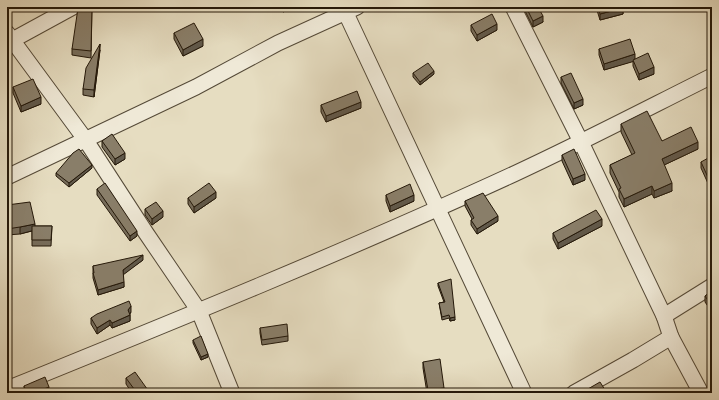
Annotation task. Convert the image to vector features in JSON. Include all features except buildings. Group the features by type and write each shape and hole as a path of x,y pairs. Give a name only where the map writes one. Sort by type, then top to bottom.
{"street":[{"path":"73,7 9,39 85,139 199,311 232,393"},
{"path":"513,7 581,142 664,316 671,337 701,393"},
{"path":"7,176 189,90 278,43 348,9 477,295 524,393"},
{"path":"7,389 199,311 438,208 581,142 712,76"},
{"path":"664,316 712,286"},
{"path":"574,393 671,337"}]}
